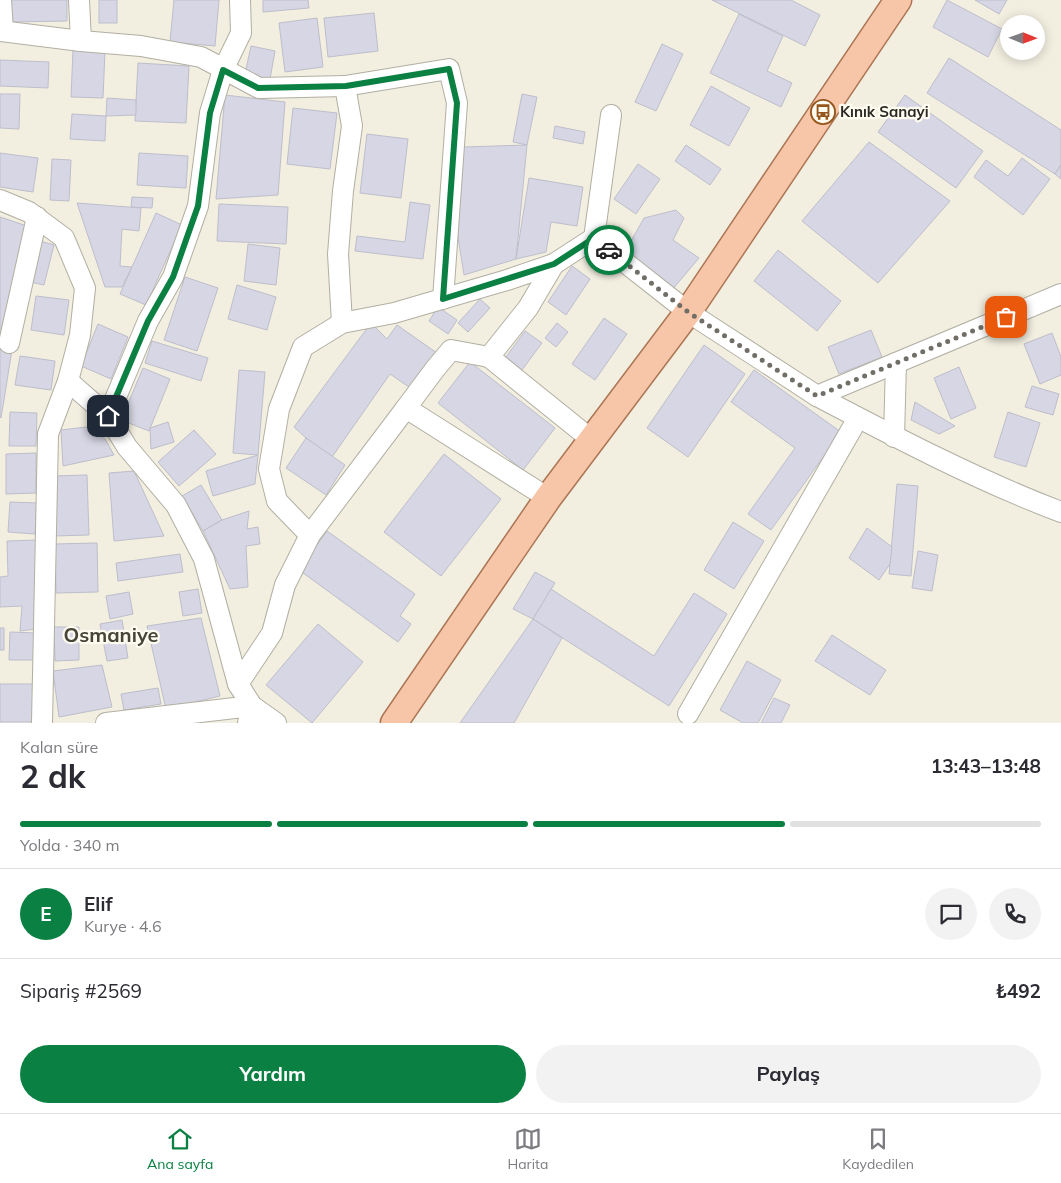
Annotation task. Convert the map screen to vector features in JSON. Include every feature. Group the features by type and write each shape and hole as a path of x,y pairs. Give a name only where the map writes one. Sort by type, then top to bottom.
{"main road":[{"path":"394,723 548,498 688,312 898,0"}],"street":[{"path":"1,0 1,31 141,46 201,57 258,88 346,86 449,69 457,103 443,299"},
{"path":"78,0 81,41"},
{"path":"108,416 148,321 173,277 198,206 210,113 223,70 241,33 240,0"},
{"path":"342,323 338,254 343,191 352,126 346,86"},
{"path":"310,535 277,501 269,469 279,409 303,347 342,323 394,313 554,264 594,238 611,115"},
{"path":"0,200 29,212 64,238 85,288 80,335 68,381 48,434 42,723"},
{"path":"9,343 37,217"},
{"path":"594,238 688,312 817,396 894,437 1012,494 1061,512"},
{"path":"489,357 528,308 554,264"},
{"path":"817,396 1061,294"},
{"path":"238,684 272,632 285,585 310,535 451,350 489,357 592,440"},
{"path":"894,437 896,363"},
{"path":"68,381 108,416 127,447 176,505 204,559 238,684 250,714"},
{"path":"406,408 548,498"},
{"path":"691,720 858,418"},
{"path":"106,723 250,714 276,723"}],"building":[{"path":"10,0 67,0 67,21 10,22"},
{"path":"99,0 117,0 117,23 99,23"},
{"path":"174,0 219,0 215,46 170,42"},
{"path":"263,0 308,0 309,8 263,12"},
{"path":"712,0 791,0 820,15 805,46"},
{"path":"947,0 1000,28 1000,33 988,57 933,27"},
{"path":"975,0 1007,0 999,14"},
{"path":"374,13 378,51 328,57 324,18"},
{"path":"739,14 783,36 767,71 792,83 781,107 710,73"},
{"path":"317,18 323,67 285,72 279,23"},
{"path":"662,44 683,54 656,111 635,102"},
{"path":"251,46 275,51 270,79 245,74"},
{"path":"73,50 105,51 103,98 71,97"},
{"path":"949,58 1061,130 1061,165 1055,174 927,93"},
{"path":"0,60 49,62 48,88 0,86"},
{"path":"138,63 189,66 186,123 135,121"},
{"path":"711,86 750,108 729,146 690,125"},
{"path":"0,94 20,94 19,129 0,128"},
{"path":"522,94 537,97 527,145 513,142"},
{"path":"225,95 285,102 278,195 216,199"},
{"path":"905,95 983,151 956,188 878,132"},
{"path":"107,98 136,100 136,115 106,116"},
{"path":"293,108 337,113 330,169 287,164"},
{"path":"72,114 106,116 105,141 70,139"},
{"path":"555,126 585,132 583,144 553,138"},
{"path":"367,134 408,139 401,198 360,193"},
{"path":"869,142 950,201 878,283 802,221"},
{"path":"527,145 516,259 464,275 457,231 463,147"},
{"path":"686,145 721,169 710,185 675,161"},
{"path":"0,153 38,158 33,192 0,187"},
{"path":"139,153 188,156 186,188 137,185"},
{"path":"1022,158 1050,179 1023,215 974,177 986,160 1008,176"},
{"path":"52,159 71,160 69,201 50,200"},
{"path":"638,164 660,179 636,214 614,199"},
{"path":"1061,165 1061,179 1055,174"},
{"path":"529,178 583,187 577,226 551,222 546,252 516,259"},
{"path":"132,197 153,198 152,208 131,207"},
{"path":"410,202 430,205 423,259 355,251 357,236 405,242"},
{"path":"77,203 141,208 139,231 122,229 120,266 132,267 122,287 105,287"},
{"path":"219,204 288,207 286,244 217,241"},
{"path":"676,210 684,218 673,240 699,258 672,290 626,250 644,218"},
{"path":"156,213 182,225 146,305 120,294"},
{"path":"0,217 27,226 0,344"},
{"path":"37,240 54,245 44,285 26,281"},
{"path":"248,244 280,248 276,285 244,281"},
{"path":"778,250 841,301 817,331 754,281"},
{"path":"572,266 590,279 566,315 548,302"},
{"path":"185,277 218,288 197,351 164,340"},
{"path":"237,285 276,297 267,330 228,319"},
{"path":"36,296 69,300 64,335 31,330"},
{"path":"480,299 490,308 468,332 458,323"},
{"path":"438,307 457,320 448,334 429,321"},
{"path":"604,318 627,334 595,380 572,364"},
{"path":"371,323 387,339 397,325 437,353 409,387 390,374 332,457 294,427"},
{"path":"557,323 568,332 556,347 545,338"},
{"path":"98,324 128,337 111,379 81,366"},
{"path":"871,330 882,357 839,374 828,347"},
{"path":"525,331 542,343 522,370 506,357"},
{"path":"1052,333 1061,357 1061,375 1040,384 1024,344"},
{"path":"152,341 208,358 201,381 145,363"},
{"path":"704,345 745,374 688,457 647,428"},
{"path":"0,349 12,350 1,418 0,417"},
{"path":"20,356 55,361 51,390 15,385"},
{"path":"470,362 555,428 523,470 438,403"},
{"path":"959,367 976,408 951,419 934,378"},
{"path":"143,368 170,379 149,431 121,420"},
{"path":"239,370 265,372 258,455 233,453"},
{"path":"754,370 841,432 771,530 748,514 795,448 731,402"},
{"path":"1032,386 1059,394 1053,415 1025,407"},
{"path":"915,402 955,426 939,434 911,420"},
{"path":"10,412 37,413 36,446 9,446"},
{"path":"1008,412 1040,423 1026,467 994,457"},
{"path":"168,422 174,442 151,449 150,428"},
{"path":"86,427 105,439 114,455 63,466 61,430"},
{"path":"194,430 216,454 179,486 158,462"},
{"path":"306,438 345,465 326,495 286,468"},
{"path":"36,453 36,493 6,494 6,454"},
{"path":"444,454 501,499 441,576 384,532"},
{"path":"258,455 255,484 213,496 206,471"},
{"path":"134,471 164,536 114,541 109,473"},
{"path":"87,475 89,535 54,536 53,476"},
{"path":"897,484 918,486 911,576 889,574"},
{"path":"201,485 222,520 203,531 182,496"},
{"path":"10,502 37,503 35,534 8,532"},
{"path":"249,511 247,529 258,527 260,544 246,546 248,587 230,589 203,531 222,520"},
{"path":"733,522 764,541 734,589 704,570"},
{"path":"867,528 892,547 890,564 879,580 849,558"},
{"path":"327,531 415,594 400,616 411,624 398,642 299,570"},
{"path":"37,540 36,629 20,631 22,606 0,607 0,577 8,576 7,541"},
{"path":"97,543 98,592 56,593 55,544"},
{"path":"918,551 938,555 932,591 912,588"},
{"path":"180,554 183,572 118,581 116,563"},
{"path":"535,572 555,583 533,619 513,609"},
{"path":"198,589 202,613 183,616 179,592"},
{"path":"551,589 654,656 694,593 727,614 669,706 533,619"},
{"path":"129,592 133,614 110,619 106,596"},
{"path":"201,618 220,696 166,709 147,626"},
{"path":"533,619 562,638 514,723 460,723"},
{"path":"122,620 128,658 107,661 100,624"},
{"path":"318,624 363,662 312,723 266,685"},
{"path":"54,627 79,627 79,660 55,661"},
{"path":"0,628 4,628 4,650 0,650"},
{"path":"10,632 36,633 36,660 9,660"},
{"path":"832,635 886,670 870,695 815,661"},
{"path":"747,661 781,680 758,723 743,723 720,710"},
{"path":"102,665 112,707 59,717 53,671"},
{"path":"0,684 36,684 35,722 0,722"},
{"path":"158,688 161,704 124,710 121,694"},
{"path":"774,698 790,705 781,723 761,723"}],"way so far":[{"path":"609,250 688,312 817,396 1006,317"}],"place":[{"name":"Kınık Sanayi","path":"823,112"}],"district":[{"name":"Osmaniye","path":"111,635"}],"route":[{"path":"108,416 148,321 173,277 198,206 210,113 223,70 258,88 346,86 449,69 457,103 443,299 554,264 594,238 609,250"}]}
